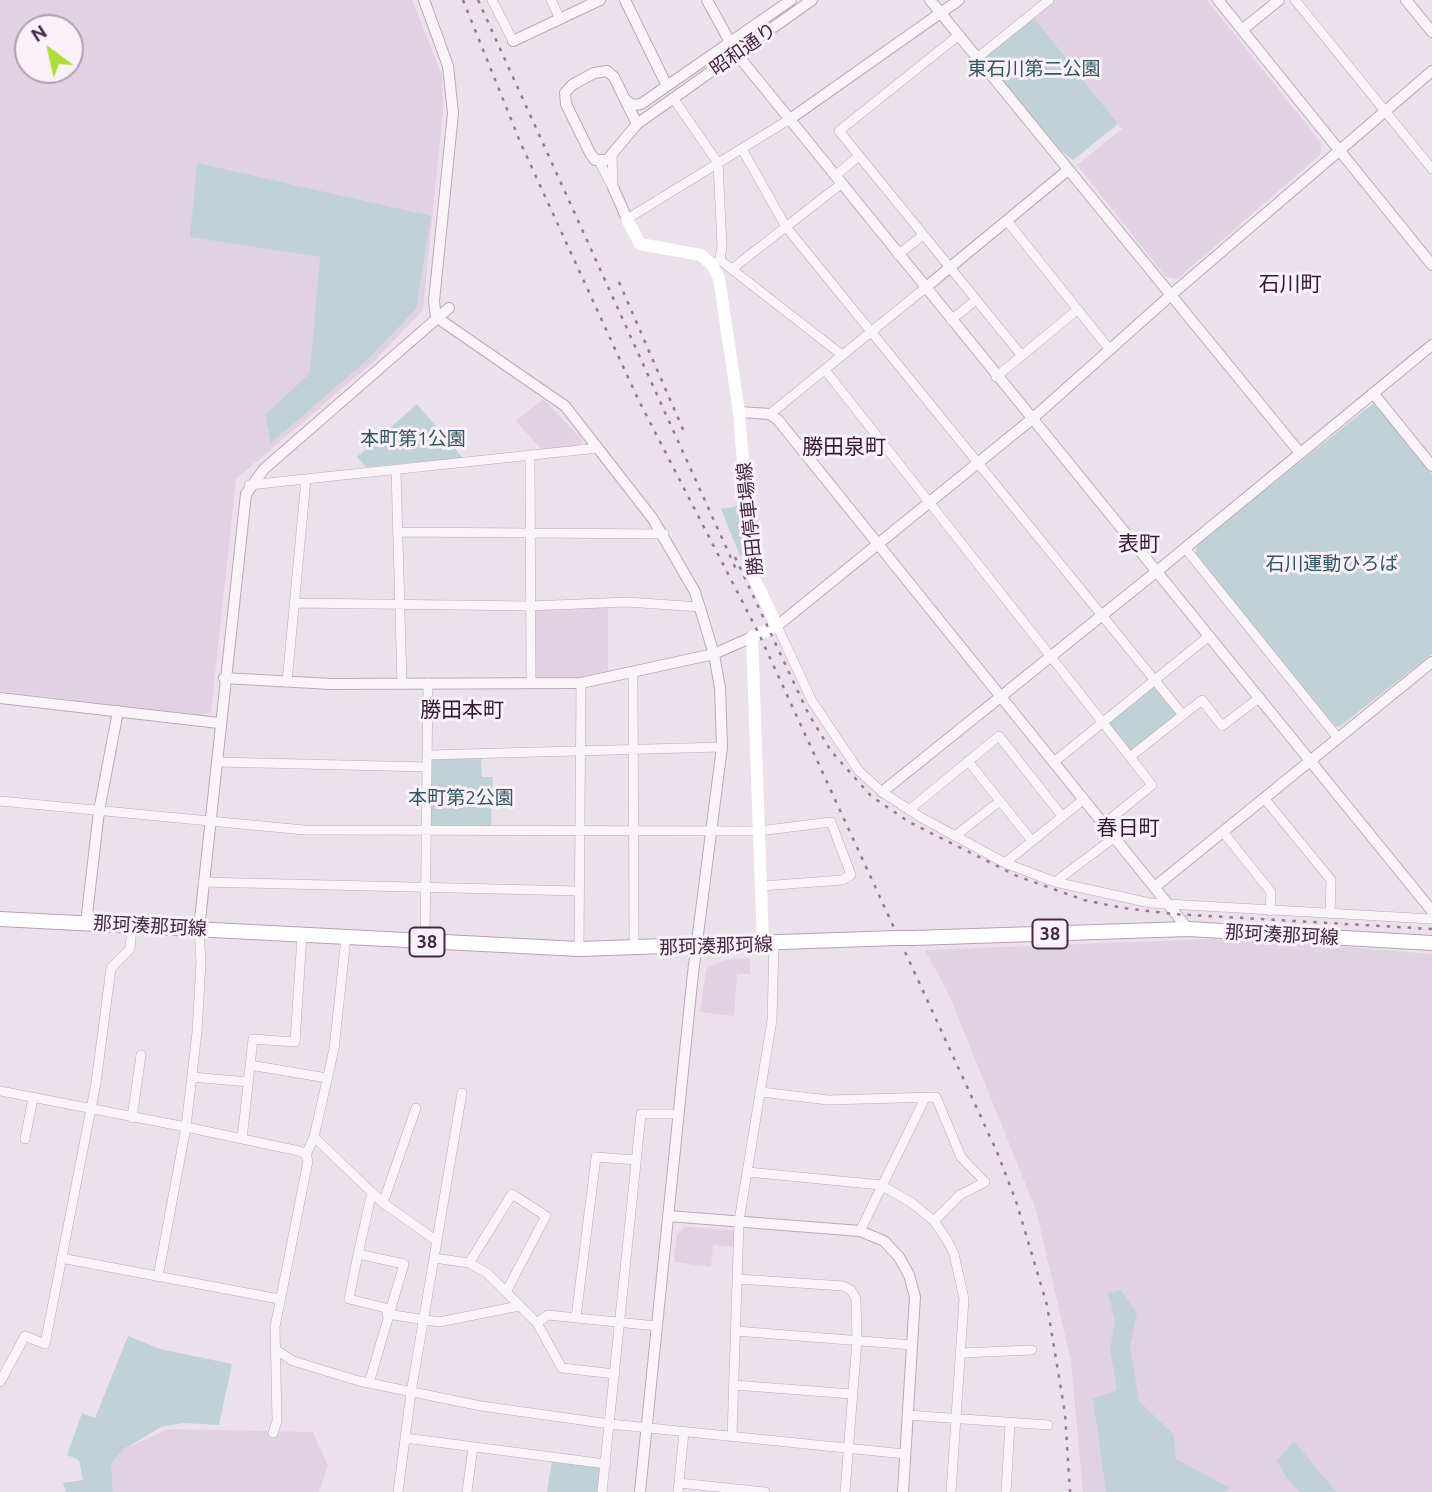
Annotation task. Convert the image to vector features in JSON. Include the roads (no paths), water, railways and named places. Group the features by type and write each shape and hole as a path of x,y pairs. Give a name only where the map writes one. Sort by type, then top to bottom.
{"main road":[{"path":"628,219 640,244 692,252 716,262"},
{"name":"勝田停車場線","path":"716,262 739,412 752,575 777,626"},
{"path":"769,944 762,886 752,637 777,626"},
{"name":"那珂湊那珂線","path":"0,919 579,949 1188,929 1432,943"}],"street":[{"path":"424,0 448,66 453,113 435,292 436,317"},
{"path":"492,0 513,41 600,0"},
{"path":"551,0 560,19"},
{"path":"625,0 667,86"},
{"path":"707,0 736,53 996,377 1430,903"},
{"name":"昭和通り","path":"626,100 632,105 641,104 790,0"},
{"name":"昭和通り","path":"612,156 622,138 637,124 813,0"},
{"path":"930,0 1300,453"},
{"path":"637,124 614,77 607,71 594,73 572,85 565,93 566,104 590,153 599,162 628,219 790,119 959,0"},
{"path":"977,58 1049,0"},
{"path":"1218,0 1432,264"},
{"path":"1242,30 1279,0"},
{"path":"1295,0 1432,169"},
{"path":"1406,0 1432,32"},
{"path":"958,35 839,131 1022,356"},
{"path":"1432,71 1171,295 1032,419 777,626 828,729 848,760 882,792 909,810 1005,863 1055,882 1169,905 1432,919"},
{"path":"673,98 718,163 722,246 716,262 733,268 842,355"},
{"path":"742,149 786,227 1182,715"},
{"path":"599,162 612,156 613,187"},
{"path":"733,268 786,227 838,180 859,156"},
{"path":"739,412 770,414 1068,170"},
{"path":"1007,221 1110,350"},
{"path":"898,255 923,235"},
{"path":"951,320 976,300"},
{"path":"158,1277 186,1127 192,1077 201,962 199,929 203,882 246,494 249,485 264,468 449,308"},
{"path":"996,377 1077,310"},
{"path":"436,317 555,398 598,448 664,534 686,573 700,607 714,654 722,715 722,747 696,947 640,1492"},
{"path":"882,792 1052,657 1432,345"},
{"path":"825,370 1152,785 1104,824"},
{"path":"1373,393 1432,466"},
{"path":"770,414 879,544 1188,929"},
{"path":"249,485 598,448"},
{"path":"530,457 531,683"},
{"path":"396,470 402,682"},
{"path":"287,682 306,479"},
{"path":"399,532 664,534"},
{"path":"1185,548 1338,738"},
{"path":"294,603 530,606 627,602 700,607"},
{"path":"1054,762 1209,636"},
{"path":"224,678 287,682 581,683 714,654 752,637"},
{"path":"1156,886 1432,662"},
{"path":"633,673 634,948"},
{"path":"425,942 428,683"},
{"path":"579,949 581,683"},
{"path":"0,698 219,723"},
{"path":"1130,757 1202,700 1222,726 1259,698"},
{"path":"86,923 99,811 118,711"},
{"path":"909,810 999,736 1062,816"},
{"path":"428,755 722,747"},
{"path":"968,761 1032,841"},
{"path":"217,762 427,767"},
{"path":"1264,798 1331,880 1330,914"},
{"path":"1005,863 1084,799"},
{"path":"0,801 304,830 759,831 831,822 851,875 842,880 762,886"},
{"path":"955,836 1000,801"},
{"path":"1223,832 1271,891 1270,911"},
{"path":"1055,882 1115,837"},
{"path":"203,882 579,891"},
{"path":"0,1381 25,1336 45,1344 96,1083 111,968 130,949 132,926"},
{"path":"242,1139 253,1040 295,1042 302,936"},
{"path":"273,1433 277,1421 276,1350 279,1299 295,1231 306,1155 314,1137 334,1049 346,938"},
{"path":"732,1437 740,1222 772,1020 769,944"},
{"path":"132,1118 141,1055"},
{"path":"250,1065 327,1079"},
{"path":"192,1077 248,1082"},
{"path":"761,1092 828,1100 936,1097 961,1157 985,1182 960,1195 934,1221"},
{"path":"0,1093 186,1127 299,1151 306,1155"},
{"path":"398,1492 411,1393 461,1093"},
{"path":"25,1139 33,1098"},
{"path":"860,1231 925,1098"},
{"path":"383,1203 416,1108"},
{"path":"603,1492 640,1114 678,1114"},
{"path":"314,1137 383,1203 437,1241"},
{"path":"576,1317 596,1157 636,1160"},
{"path":"748,1172 881,1185 912,1203 934,1221 954,1254 963,1289 962,1353 951,1492"},
{"path":"372,1192 349,1299 425,1321 468,1318 519,1306"},
{"path":"469,1263 512,1194 546,1216 506,1292"},
{"path":"668,1216 860,1231 884,1241 905,1266 915,1297 903,1492"},
{"path":"358,1254 404,1264 397,1296 389,1311 369,1383"},
{"path":"61,1258 279,1299"},
{"path":"434,1258 469,1263 487,1273 537,1323 562,1368 615,1374"},
{"path":"738,1279 830,1285 851,1290 856,1299 857,1340 845,1492"},
{"path":"537,1323 548,1315 656,1326"},
{"path":"736,1331 912,1345"},
{"path":"276,1350 293,1361 411,1393 610,1424 905,1454"},
{"path":"962,1353 1032,1350"},
{"path":"734,1385 852,1394"},
{"path":"907,1415 1048,1425"},
{"path":"1006,1492 1010,1423"},
{"path":"684,1432 679,1488 765,1492"},
{"path":"405,1438 606,1464"},
{"path":"467,1492 473,1447"}],"railway":[{"path":"463,0 521,144 638,399 759,634 997,1152 1016,1201 1047,1305 1065,1413 1070,1492"},
{"path":"478,0 736,569"},
{"path":"619,282 685,434"},
{"path":"735,557 808,713 831,751 871,796 909,822 1017,876 1084,900 1123,908 1174,914 1432,929"}],"district":[{"name":"石川町","path":"1290,284"},
{"name":"勝田泉町","path":"844,447"},
{"name":"表町","path":"1139,544"},
{"name":"勝田本町","path":"462,710"},
{"name":"春日町","path":"1128,828"}],"park label":[{"name":"東石川第二公園","path":"1034,69"},
{"name":"本町第1公園","path":"413,439"},
{"name":"石川運動ひろば","path":"1332,564"},
{"name":"本町第2公園","path":"461,798"}]}
